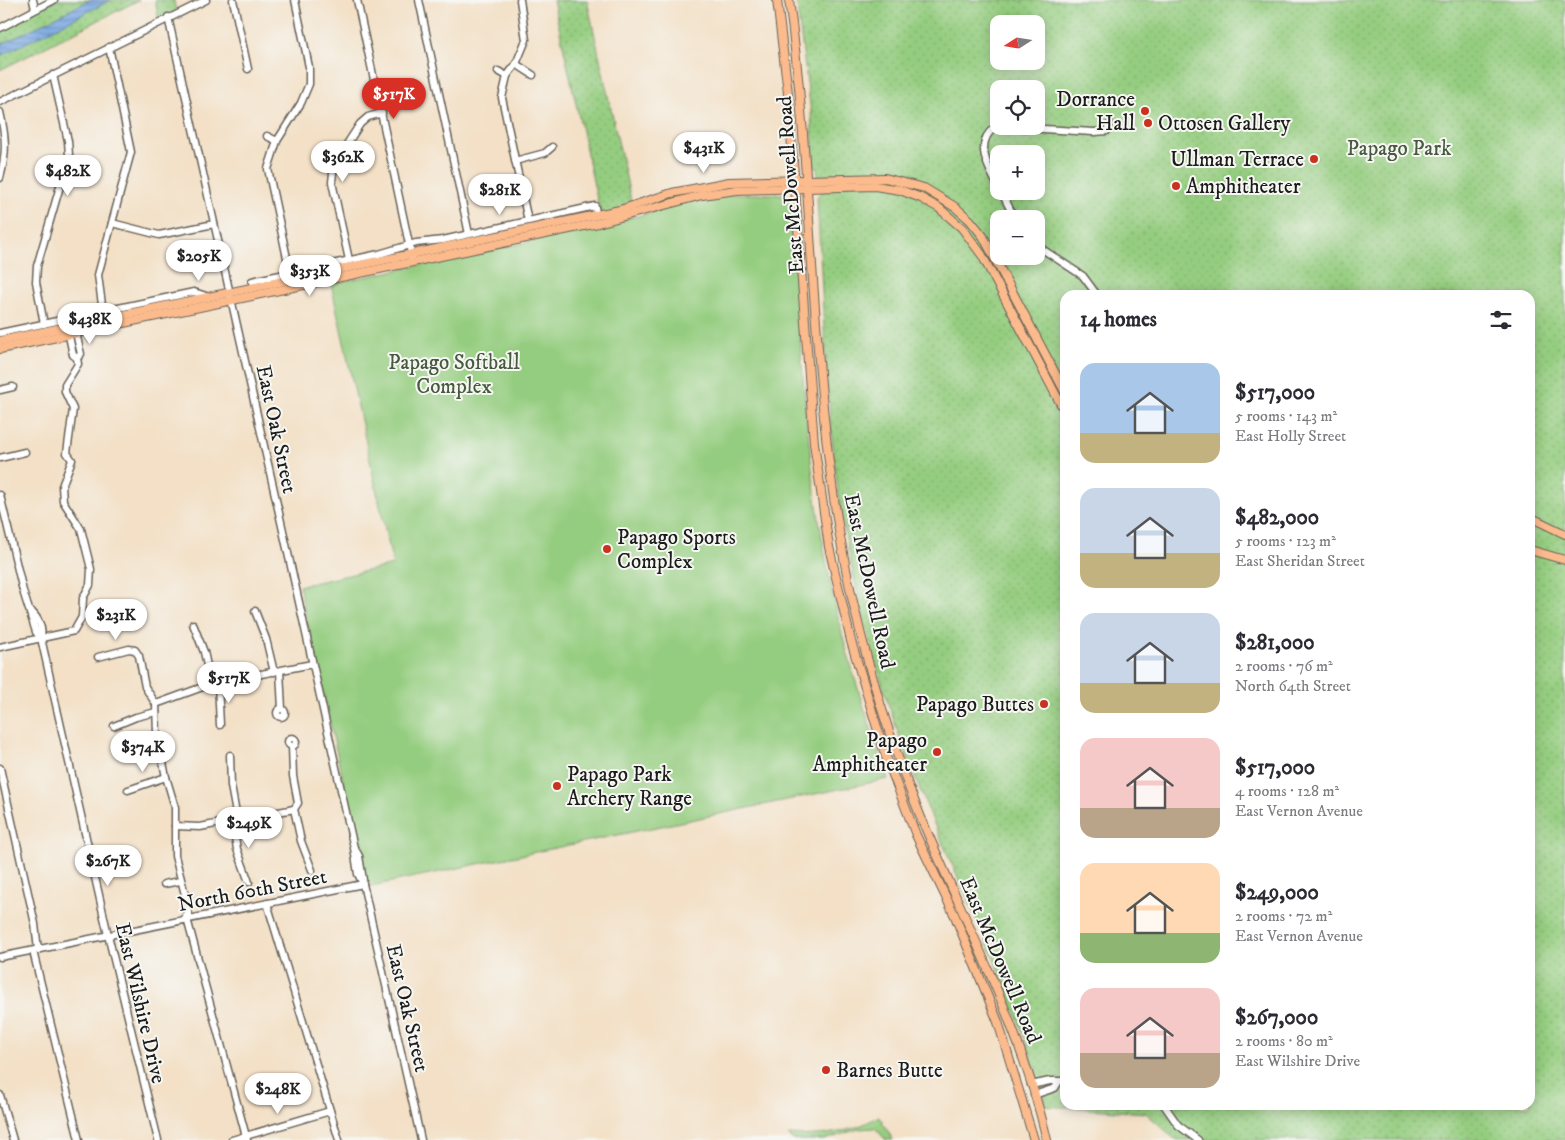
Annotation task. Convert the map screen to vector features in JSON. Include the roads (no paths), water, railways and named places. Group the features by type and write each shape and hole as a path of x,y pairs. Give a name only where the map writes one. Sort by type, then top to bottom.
{"main road":[{"name":"East McDowell Road","path":"789,0 808,188 821,392 829,465 842,553 861,634 902,771 937,854 989,968 1017,1038 1047,1140"},
{"name":"East McDowell Road","path":"778,1 796,188 816,462 829,547 851,642 895,782 916,835 972,954 999,1025 1034,1140"},
{"path":"778,1 786,14 789,34 796,56"},
{"path":"413,259 729,182 795,179 893,179 924,188 956,207 970,220 988,245 1060,382"},
{"path":"0,341 72,331 413,259 606,222 680,195 737,190 870,186 895,189 927,201 956,221 982,255 1060,403"},
{"path":"0,349 210,298 231,298"},
{"path":"1535,519 1565,534"},
{"path":"1535,551 1565,560"},
{"path":"999,1025 1005,1029 1024,1086 1034,1094"}],"street":[{"path":"32,0 36,9"},
{"path":"0,28 54,0"},
{"path":"0,102 168,17 206,0"},
{"path":"233,0 248,69"},
{"path":"290,272 269,173 270,160 277,140 301,104 309,84 309,67 295,0"},
{"path":"357,0 413,259"},
{"path":"419,0 469,234"},
{"path":"520,0 526,40 516,64 507,76 502,98 528,221"},
{"name":"East Oak Street","path":"168,17 354,848 358,874 363,884 420,1140"},
{"path":"104,312 98,275 131,152 109,47"},
{"path":"516,64 533,75"},
{"path":"498,70 507,76"},
{"path":"44,324 36,282 37,266 69,155 68,141 53,75"},
{"path":"0,112 6,138 6,156 0,178"},
{"path":"349,260 332,182 332,170 360,124 368,117 382,114"},
{"path":"990,171 986,163 986,136 994,128 1094,132 1107,131 1110,124"},
{"path":"267,136 277,140"},
{"path":"515,161 546,153 552,147"},
{"path":"252,281 349,260 410,244 469,234 595,206 596,215"},
{"path":"112,224 159,235 214,224"},
{"path":"1045,251 1069,266 1091,284 1094,290"},
{"path":"0,332 194,292 210,298"},
{"path":"0,647 74,631 82,617 83,598 90,585 91,569 81,529 63,500 62,486 72,460 67,453 73,409 65,392 65,385 78,364 77,358 73,355 72,331"},
{"path":"0,390 13,387"},
{"path":"0,458 25,452"},
{"name":"East Wilshire Drive","path":"0,495 23,591 30,610 36,615 43,630 41,638 108,936 158,1140"},
{"path":"255,611 277,671 282,709"},
{"path":"194,624 215,684 220,725"},
{"path":"98,657 129,649 135,650 139,656 145,687 156,704 157,734 166,777 175,807 175,856 180,881 189,912 188,919 246,1138"},
{"path":"156,704 215,684 312,664"},
{"path":"114,726 136,717 156,712"},
{"path":"292,746 293,776 298,798 294,808 301,840 312,870"},
{"path":"230,755 237,849 249,882"},
{"path":"0,768 35,924 35,950 79,1140"},
{"path":"128,790 166,777"},
{"path":"175,826 200,827 294,808"},
{"path":"164,884 180,881"},
{"name":"North 60th Street","path":"0,957 363,884"},
{"path":"267,903 339,1140"},
{"path":"1032,1085 1050,1081 1060,1082"},
{"path":"1034,1094 1055,1088 1060,1084"},
{"path":"0,1095 13,1140"},
{"path":"1168,1110 1178,1125 1198,1140"},
{"path":"232,1140 246,1138 330,1111"}],"water":[{"path":"90,0 111,0 0,56 0,45"}],"place":[{"name":"Dorrance Hall","path":"1145,111"},
{"name":"Ottosen Gallery","path":"1148,123"},
{"name":"Ullman Terrace","path":"1314,159"},
{"name":"Amphitheater","path":"1176,186"},
{"name":"Papago Sports Complex","path":"607,549"},
{"name":"Papago Buttes","path":"1044,704"},
{"name":"Papago Amphitheater","path":"937,752"},
{"name":"Papago Park Archery Range","path":"557,786"},
{"name":"Barnes Butte","path":"826,1070"}],"park label":[{"name":"Papago Park","path":"1399,148"},
{"name":"Papago Softball Complex","path":"454,374"}]}
